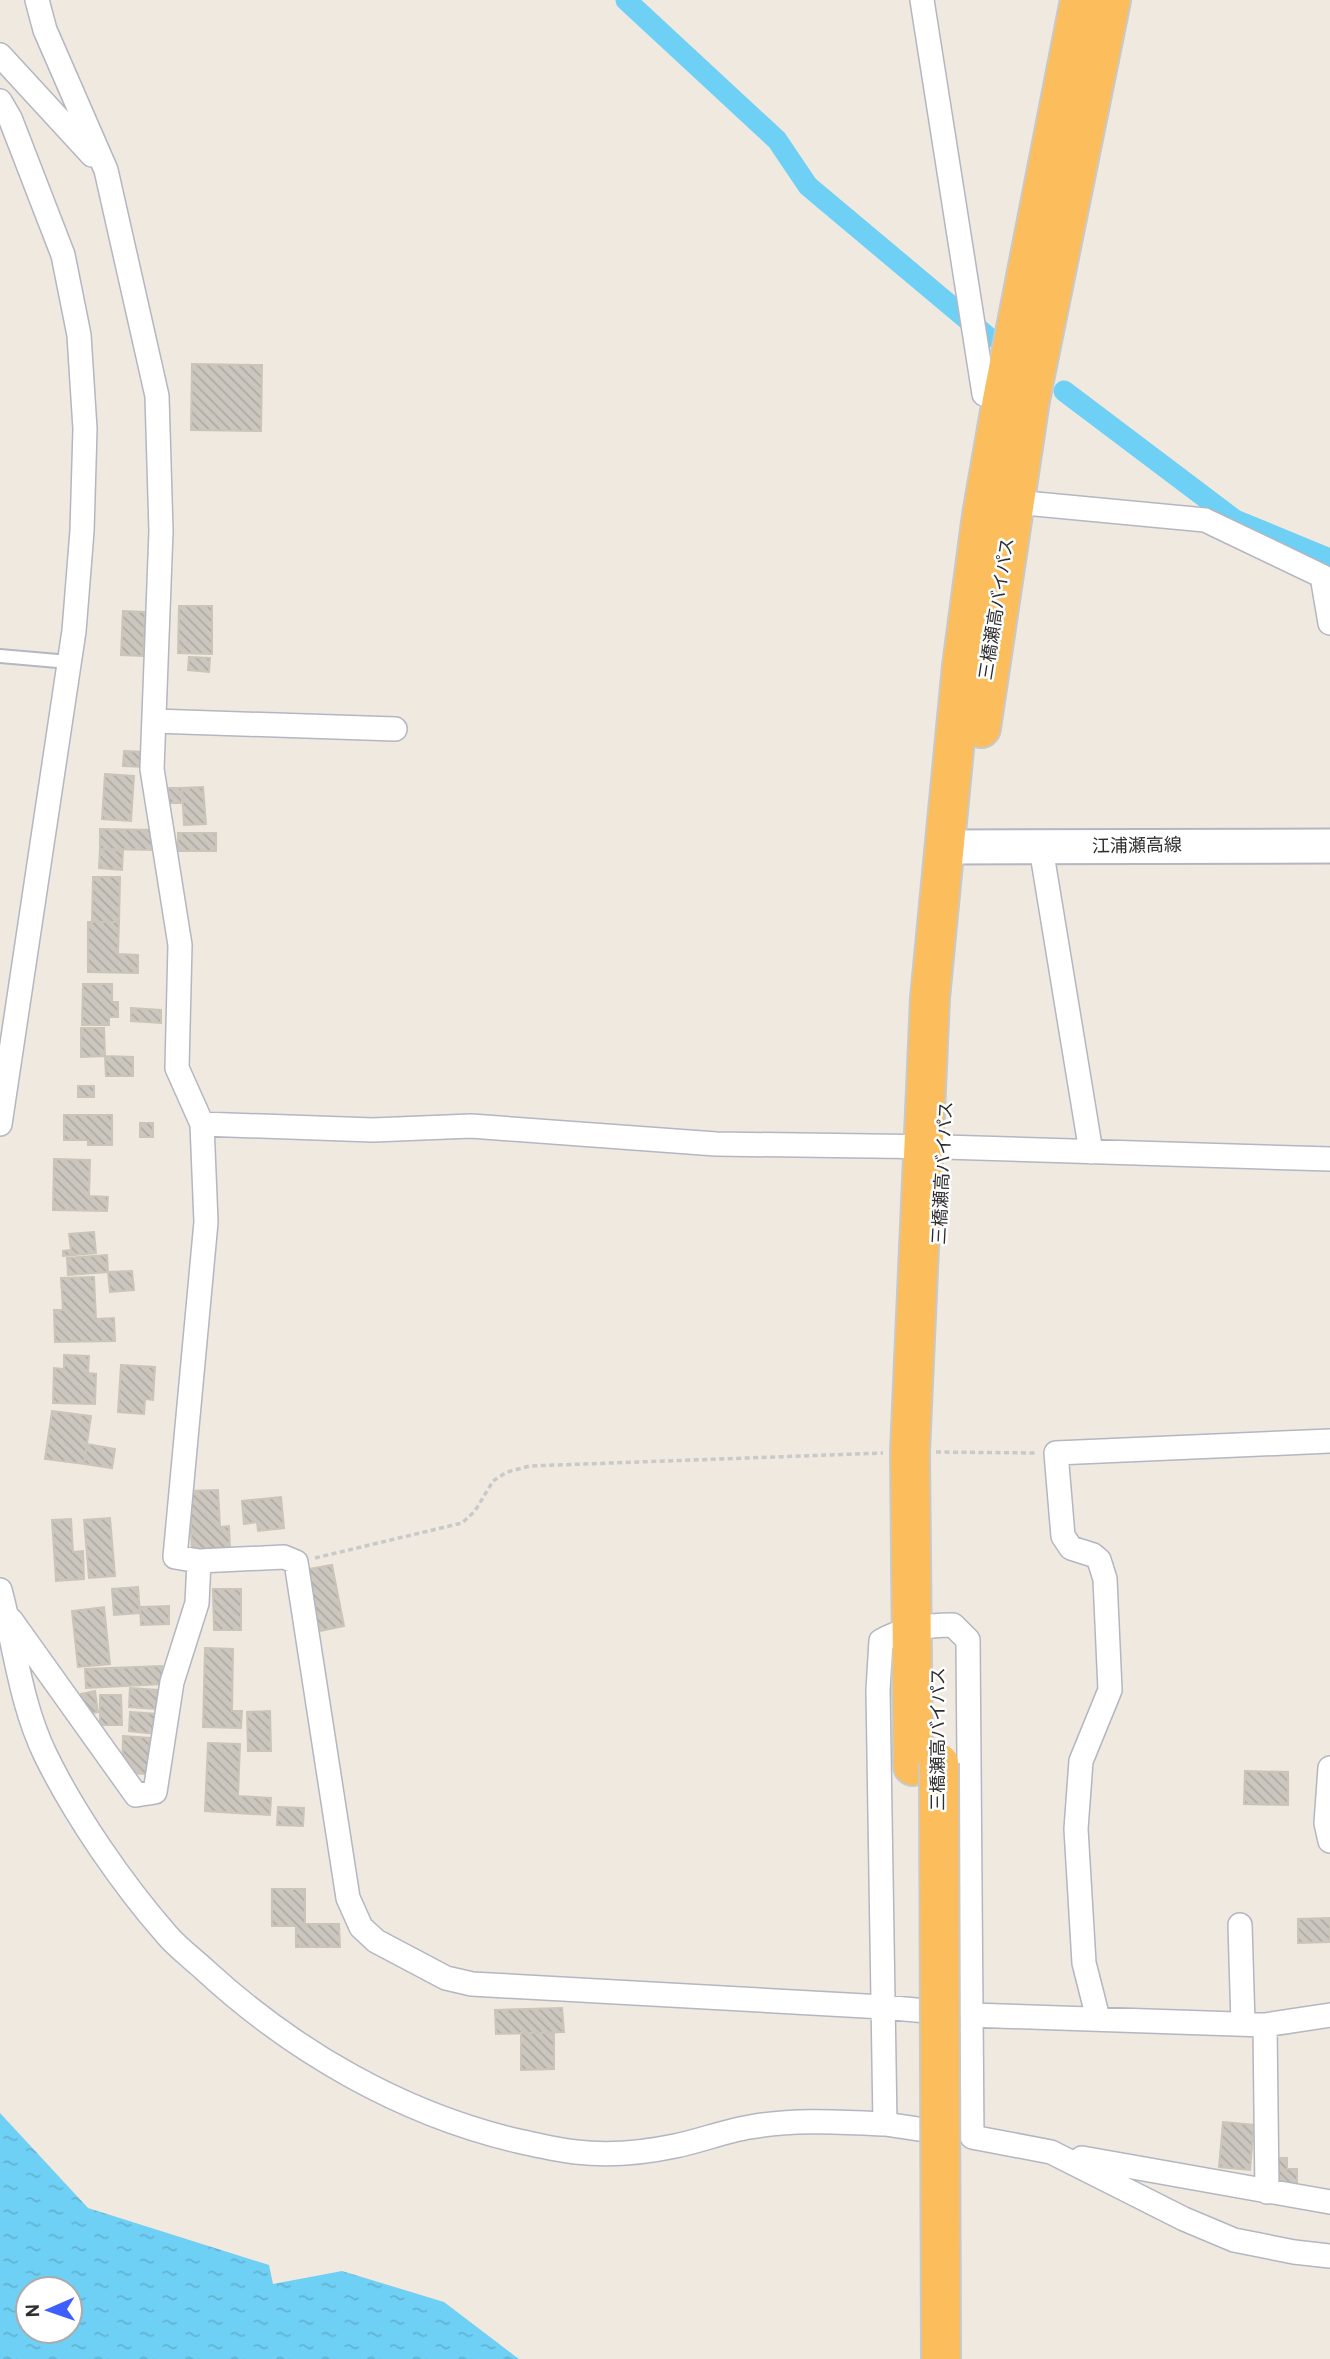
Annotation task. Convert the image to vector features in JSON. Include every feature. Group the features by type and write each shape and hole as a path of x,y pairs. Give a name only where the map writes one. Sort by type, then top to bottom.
{"highway":[{"name":"三橋瀬高バイパス","path":"941,2359 920,1452 934,1148 930,998 987,679 1000,498 1002,400 1080,0"},
{"name":"三橋瀬高バイパス","path":"1000,498 1030,400 1111,0"},
{"name":"三橋瀬高バイパス","path":"916,2359 926,1765"}],"main road":[{"name":"江浦瀬高線","path":"956,848 1330,846"}],"street":[{"path":"37,0 45,30 106,170 157,396 161,531 152,769 180,945 177,1068 202,1124 206,1222 175,1557 199,1561 284,1556 296,1562 348,1898 361,1927 376,1941 446,1978 472,1984 883,2007 970,2015 1254,2025 1330,2015"},
{"path":"922,0 984,394 1002,400"},
{"path":"0,55 106,170"},
{"path":"0,101 10,118 63,255 79,335 85,429 75,620 0,1124"},
{"path":"1000,498 1205,520 1322,576 1330,623"},
{"path":"154,721 394,729"},
{"path":"1041,848 1091,1152"},
{"path":"202,1124 373,1130 471,1126 716,1144 1330,1159"},
{"path":"1098,2018 1084,1964 1076,1829 1081,1761 1110,1690 1105,1579 1099,1560 1093,1555 1071,1548 1063,1536 1056,1453 1330,1441"},
{"path":"7,1615 136,1795 155,1792 172,1682 197,1603 199,1561"},
{"path":"0,1590 22,1694 45,1753 66,1793 117,1870 168,1936 234,1997 305,2048 398,2099 445,2119 494,2135 575,2152 627,2155 677,2146 748,2127 800,2121 885,2123 1330,2202"},
{"path":"885,2123 878,1690 881,1641 897,1632 953,1625 968,1640 972,2137"},
{"path":"1330,1768 1326,1823 1330,1840"},
{"path":"1240,1925 1254,2025 1267,2192"},
{"path":"1051,2152 1184,2219 1234,2240 1330,2256"}],"lane":[{"path":"0,656 69,662"}],"path":[{"path":"296,1562 462,1523 475,1511 493,1481 507,1472 530,1466 920,1452 1056,1453"}],"water":[{"path":"0,2113 88,2208 269,2265 273,2284 342,2271 444,2302 519,2359 0,2359"}],"building":[{"path":"192,364 262,365 261,431 191,430"},
{"path":"179,606 212,606 212,654 178,653"},
{"path":"123,611 145,612 143,656 121,655"},
{"path":"189,657 210,658 209,672 188,670"},
{"path":"124,751 144,752 143,767 123,766"},
{"path":"105,774 134,776 131,821 102,819"},
{"path":"203,787 206,824 184,825 182,788"},
{"path":"168,788 182,788 182,803 169,803"},
{"path":"100,829 156,830 156,850 100,849"},
{"path":"178,833 216,833 216,851 178,851"},
{"path":"100,849 123,851 122,870 99,868"},
{"path":"93,877 120,877 119,922 92,922"},
{"path":"88,922 119,922 118,954 138,955 138,973 88,972"},
{"path":"83,984 112,984 112,1002 118,1002 118,1017 109,1017 109,1025 82,1025"},
{"path":"131,1008 161,1010 161,1023 131,1021"},
{"path":"81,1028 104,1028 105,1056 81,1057"},
{"path":"105,1056 133,1057 133,1076 106,1076"},
{"path":"78,1086 94,1086 94,1097 78,1097"},
{"path":"64,1115 112,1115 112,1145 88,1145 88,1140 64,1140"},
{"path":"140,1123 153,1123 153,1137 140,1137"},
{"path":"54,1159 90,1160 89,1196 108,1197 107,1211 53,1210"},
{"path":"94,1232 96,1253 63,1256 63,1251 71,1250 69,1234"},
{"path":"107,1255 108,1272 68,1275 67,1258"},
{"path":"132,1271 134,1290 110,1292 108,1272"},
{"path":"94,1277 96,1319 114,1318 115,1341 55,1342 54,1310 63,1310 61,1278"},
{"path":"64,1355 89,1356 88,1373 96,1374 95,1404 53,1403 54,1368 64,1369"},
{"path":"121,1365 155,1367 153,1400 145,1399 144,1414 118,1412"},
{"path":"52,1411 91,1416 84,1464 45,1459"},
{"path":"87,1444 115,1449 112,1468 84,1464"},
{"path":"218,1490 220,1527 229,1526 230,1549 192,1551 189,1491"},
{"path":"281,1497 284,1528 258,1531 257,1522 244,1524 242,1501"},
{"path":"110,1518 115,1576 89,1578 84,1520"},
{"path":"71,1519 73,1552 83,1551 84,1579 56,1581 52,1520"},
{"path":"332,1565 344,1626 315,1632 303,1570"},
{"path":"138,1587 140,1613 114,1615 112,1589"},
{"path":"213,1589 241,1589 241,1630 214,1630"},
{"path":"169,1606 169,1624 141,1625 140,1607"},
{"path":"104,1607 110,1664 78,1667 72,1611"},
{"path":"205,1648 233,1649 232,1711 242,1711 241,1728 203,1727"},
{"path":"162,1666 163,1684 86,1688 85,1669"},
{"path":"130,1688 158,1690 156,1709 129,1707"},
{"path":"95,1691 98,1712 85,1715 81,1694"},
{"path":"100,1695 121,1695 122,1725 100,1725"},
{"path":"270,1711 271,1751 248,1751 247,1712"},
{"path":"130,1712 158,1714 156,1734 129,1731"},
{"path":"123,1736 150,1738 148,1774 122,1773"},
{"path":"208,1743 240,1744 238,1796 271,1798 270,1815 205,1811"},
{"path":"1245,1771 1288,1772 1288,1805 1244,1804"},
{"path":"278,1807 304,1808 303,1826 277,1825"},
{"path":"272,1889 305,1889 305,1924 339,1924 340,1947 296,1947 296,1926 272,1926"},
{"path":"1330,1918 1330,1942 1298,1943 1298,1919"},
{"path":"562,2008 564,2032 496,2034 495,2010"},
{"path":"521,2033 554,2033 554,2069 521,2070"},
{"path":"1223,2122 1254,2125 1250,2170 1219,2167"},
{"path":"1277,2158 1287,2158 1287,2169 1297,2169 1297,2187 1277,2184"}],"waterway":[{"path":"626,0 777,140 808,186 988,337"},
{"path":"1064,391 1235,520 1330,559"}]}
